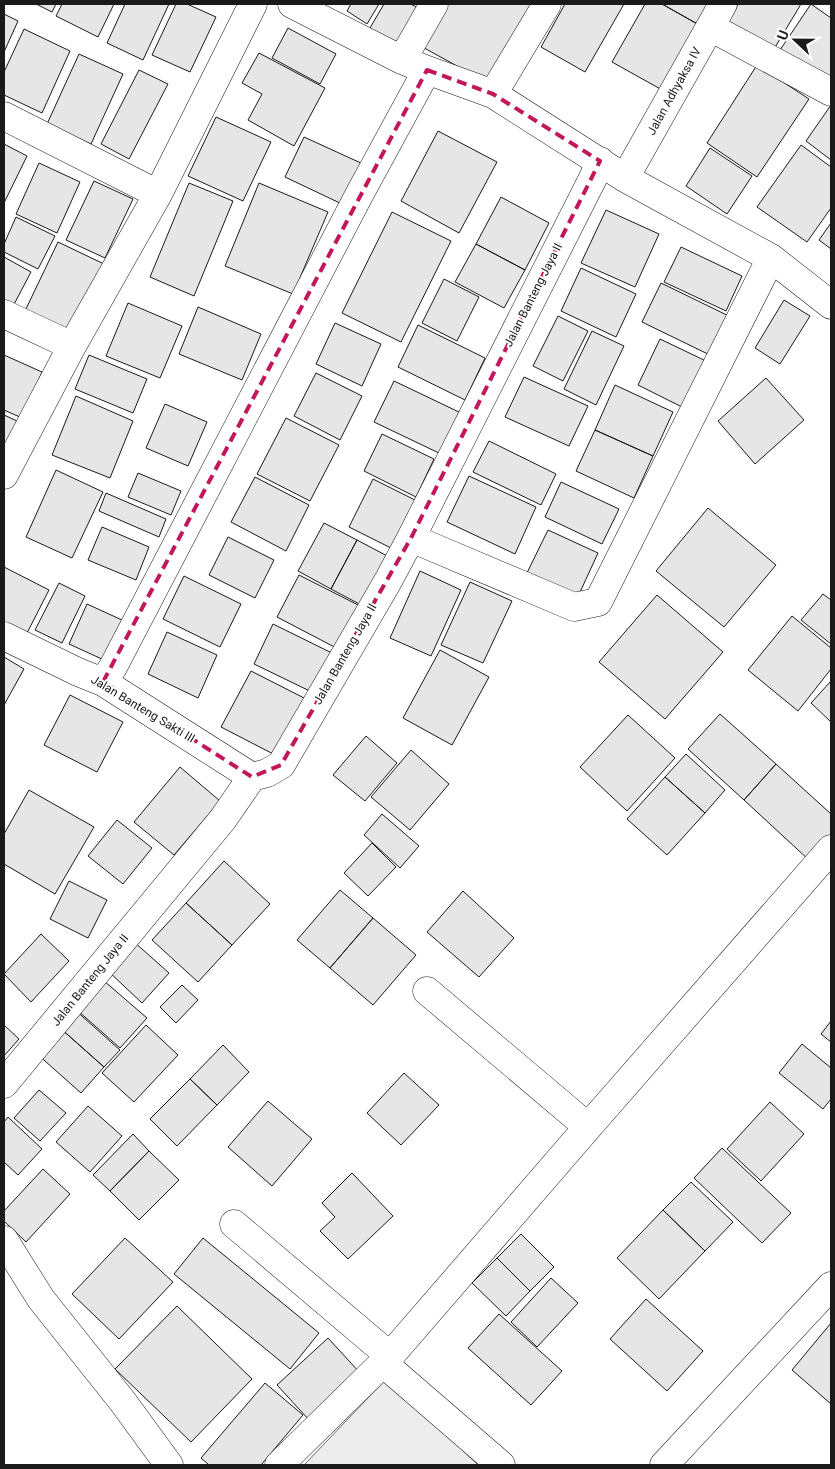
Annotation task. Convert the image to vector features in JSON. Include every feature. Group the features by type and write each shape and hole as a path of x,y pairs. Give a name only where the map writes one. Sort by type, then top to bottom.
{"street":[{"path":"4,475 72,346 158,194 253,4"},
{"path":"292,4 402,60 493,94 626,178 771,258 831,305"},
{"path":"402,60 434,4"},
{"path":"493,94 547,4"},
{"name":"Jalan Adhyaksa IV","path":"626,178 723,4"},
{"path":"710,27 831,92"},
{"path":"103,682 113,667 359,195 427,70"},
{"path":"4,116 158,194"},
{"name":"Jalan Banteng Jaya II","path":"4,1084 223,819 252,777 267,773 281,765 411,538 600,161"},
{"path":"411,538 574,606 598,602 771,258"},
{"path":"4,314 72,346"},
{"name":"Jalan Banteng Sakti III","path":"4,636 103,682 252,777"},
{"path":"278,1465 387,1360 831,849"},
{"path":"427,991 588,1127"},
{"path":"234,1224 502,1465"},
{"path":"4,1240 41,1299 123,1402 169,1465"},
{"path":"664,1465 829,1293"}],"highlighted area":[{"path":"427,70 493,94 600,161 411,538 281,765 252,777 103,682"}],"shaded area":[{"path":"387,1378 478,1465 304,1465"}],"building":[{"path":"36,4 56,4 52,12"},
{"path":"62,4 114,4 98,37 56,16"},
{"path":"125,4 169,4 143,60 107,43"},
{"path":"176,4 187,4 216,17 190,72 152,55"},
{"path":"351,4 379,4 367,24 347,11"},
{"path":"384,4 411,4 421,10 397,51 367,33"},
{"path":"441,4 534,4 486,82 417,44"},
{"path":"565,4 624,4 585,72 541,47"},
{"path":"645,4 662,4 701,26 664,91 612,62"},
{"path":"662,4 713,4 701,26"},
{"path":"738,4 801,4 774,49 728,22"},
{"path":"811,4 831,18 831,85 780,50"},
{"path":"4,14 18,21 4,52"},
{"path":"288,28 336,54 320,84 272,58"},
{"path":"24,29 70,51 42,113 4,95 4,72"},
{"path":"259,53 325,88 294,146 248,120 262,94 242,83"},
{"path":"79,54 123,74 91,144 47,124"},
{"path":"757,65 809,99 757,177 707,143"},
{"path":"139,70 168,84 129,159 101,144"},
{"path":"831,105 831,160 806,141"},
{"path":"216,117 271,142 243,201 188,176"},
{"path":"438,131 497,162 459,233 401,201"},
{"path":"304,137 363,164 344,205 285,177"},
{"path":"4,144 27,156 4,203"},
{"path":"801,145 831,167 831,208 807,242 757,207"},
{"path":"710,148 752,176 727,214 686,186"},
{"path":"39,163 80,182 57,233 16,214"},
{"path":"94,181 133,199 105,258 66,240"},
{"path":"189,183 233,201 194,296 150,277"},
{"path":"259,183 328,212 293,294 225,266"},
{"path":"501,197 549,223 525,270 476,244"},
{"path":"606,210 659,234 635,287 581,263"},
{"path":"392,212 451,241 401,342 342,313"},
{"path":"16,217 55,236 38,269 4,252 4,244"},
{"path":"831,223 831,249 819,240"},
{"path":"58,242 104,264 71,335 24,313"},
{"path":"476,244 525,270 504,308 455,282"},
{"path":"681,247 742,276 726,311 664,282"},
{"path":"4,257 31,272 11,310 4,307"},
{"path":"581,268 636,294 616,337 561,311"},
{"path":"444,279 479,297 457,341 422,323"},
{"path":"661,283 733,318 714,357 642,322"},
{"path":"784,300 810,316 780,364 755,348"},
{"path":"128,303 182,326 160,378 106,356"},
{"path":"198,307 261,334 242,380 179,354"},
{"path":"558,316 588,331 563,381 533,366"},
{"path":"335,323 381,344 362,386 316,364"},
{"path":"418,325 485,358 465,400 398,367"},
{"path":"592,331 624,346 596,405 564,389"},
{"path":"660,339 706,361 684,408 638,385"},
{"path":"4,355 42,372 22,418 4,410"},
{"path":"89,355 147,379 133,413 75,389"},
{"path":"316,373 362,396 340,440 294,416"},
{"path":"524,377 588,406 569,446 505,417"},
{"path":"766,378 804,420 755,464 718,421"},
{"path":"394,381 461,413 441,454 374,422"},
{"path":"615,385 673,412 653,456 595,430"},
{"path":"76,396 133,421 110,478 52,455"},
{"path":"165,404 207,422 188,466 146,448"},
{"path":"4,415 17,421 4,450"},
{"path":"286,418 339,445 310,501 257,474"},
{"path":"595,430 653,456 634,498 576,471"},
{"path":"382,434 434,459 416,497 364,471"},
{"path":"489,441 556,474 541,505 473,472"},
{"path":"56,470 103,492 72,558 26,537"},
{"path":"138,473 181,491 171,515 128,497"},
{"path":"469,476 536,507 515,554 447,522"},
{"path":"255,477 309,505 286,551 231,522"},
{"path":"373,479 419,502 395,550 349,527"},
{"path":"561,482 619,509 602,544 545,517"},
{"path":"106,493 166,519 159,537 99,511"},
{"path":"708,508 776,565 724,627 656,571"},
{"path":"324,523 357,540 331,589 298,571"},
{"path":"102,527 149,547 136,580 88,560"},
{"path":"548,530 598,553 575,603 524,579"},
{"path":"228,537 274,560 255,598 209,575"},
{"path":"357,540 391,558 365,607 331,589"},
{"path":"4,567 49,590 26,635 4,624"},
{"path":"420,571 461,590 431,656 390,638"},
{"path":"299,575 366,609 344,652 277,617"},
{"path":"184,576 241,604 220,647 163,619"},
{"path":"470,582 512,601 483,663 441,645"},
{"path":"59,583 85,596 62,643 35,630"},
{"path":"823,594 831,600 831,644 801,620"},
{"path":"657,595 723,652 665,719 599,662"},
{"path":"87,604 122,620 104,660 69,644"},
{"path":"792,616 831,648 831,669 798,711 748,670"},
{"path":"273,624 338,656 318,695 254,664"},
{"path":"167,632 217,655 198,698 148,674"},
{"path":"440,650 489,677 452,745 403,718"},
{"path":"4,657 24,669 4,705"},
{"path":"251,671 308,700 279,757 221,727"},
{"path":"831,681 831,722 811,703"},
{"path":"70,695 123,722 97,772 44,745"},
{"path":"720,714 776,764 744,800 688,749"},
{"path":"628,715 675,758 627,811 580,767"},
{"path":"366,736 397,763 365,801 333,775"},
{"path":"411,750 449,784 410,830 371,797"},
{"path":"686,754 725,790 705,813 665,777"},
{"path":"776,764 831,814 831,837 810,861 744,800"},
{"path":"180,767 220,801 174,855 134,822"},
{"path":"665,777 705,813 667,855 627,819"},
{"path":"29,790 94,827 55,894 4,864 4,834"},
{"path":"382,814 419,846 400,868 364,835"},
{"path":"117,820 152,848 123,884 88,856"},
{"path":"372,843 396,867 368,896 344,873"},
{"path":"224,861 270,904 232,945 186,903"},
{"path":"69,881 107,900 88,938 50,919"},
{"path":"340,890 373,918 330,968 297,940"},
{"path":"463,891 514,938 479,977 427,932"},
{"path":"186,903 232,945 198,982 152,940"},
{"path":"373,918 416,955 373,1005 330,968"},
{"path":"41,934 69,961 31,1002 4,974"},
{"path":"133,941 169,973 142,1003 107,970"},
{"path":"103,980 147,1018 120,1048 77,1010"},
{"path":"182,985 198,1000 176,1023 160,1007"},
{"path":"74,1009 120,1050 104,1067 59,1027"},
{"path":"831,1021 831,1042 821,1034"},
{"path":"4,1025 19,1039 4,1056"},
{"path":"146,1025 178,1055 134,1102 102,1073"},
{"path":"59,1027 104,1067 81,1093 36,1053"},
{"path":"802,1044 831,1068 831,1099 823,1109 779,1073"},
{"path":"223,1045 249,1072 217,1105 190,1079"},
{"path":"404,1073 439,1105 401,1145 367,1113"},
{"path":"190,1079 217,1105 177,1146 150,1119"},
{"path":"39,1090 66,1113 40,1141 14,1118"},
{"path":"268,1101 312,1139 272,1186 228,1147"},
{"path":"770,1102 804,1134 761,1181 727,1149"},
{"path":"88,1106 122,1136 90,1172 56,1142"},
{"path":"8,1117 42,1149 18,1175 4,1162 4,1122"},
{"path":"133,1134 149,1151 110,1191 93,1175"},
{"path":"722,1148 791,1213 762,1243 694,1178"},
{"path":"149,1151 179,1180 139,1220 110,1191"},
{"path":"43,1169 70,1194 26,1242 4,1221 4,1211"},
{"path":"352,1173 393,1216 348,1259 320,1231 335,1217 322,1203"},
{"path":"691,1182 733,1222 705,1251 663,1210"},
{"path":"663,1210 705,1251 659,1299 617,1258"},
{"path":"521,1234 554,1267 530,1291 497,1258"},
{"path":"125,1238 173,1282 119,1339 72,1294"},
{"path":"203,1238 319,1333 290,1369 174,1274"},
{"path":"497,1258 530,1291 506,1316 472,1283"},
{"path":"551,1278 578,1303 537,1347 511,1322"},
{"path":"646,1299 703,1351 667,1391 610,1339"},
{"path":"177,1306 252,1379 191,1442 115,1369"},
{"path":"499,1314 562,1371 531,1405 468,1348"},
{"path":"831,1323 831,1404 792,1370"},
{"path":"328,1338 361,1374 310,1421 277,1385"},
{"path":"265,1383 303,1415 261,1465 209,1465 201,1458"}]}
